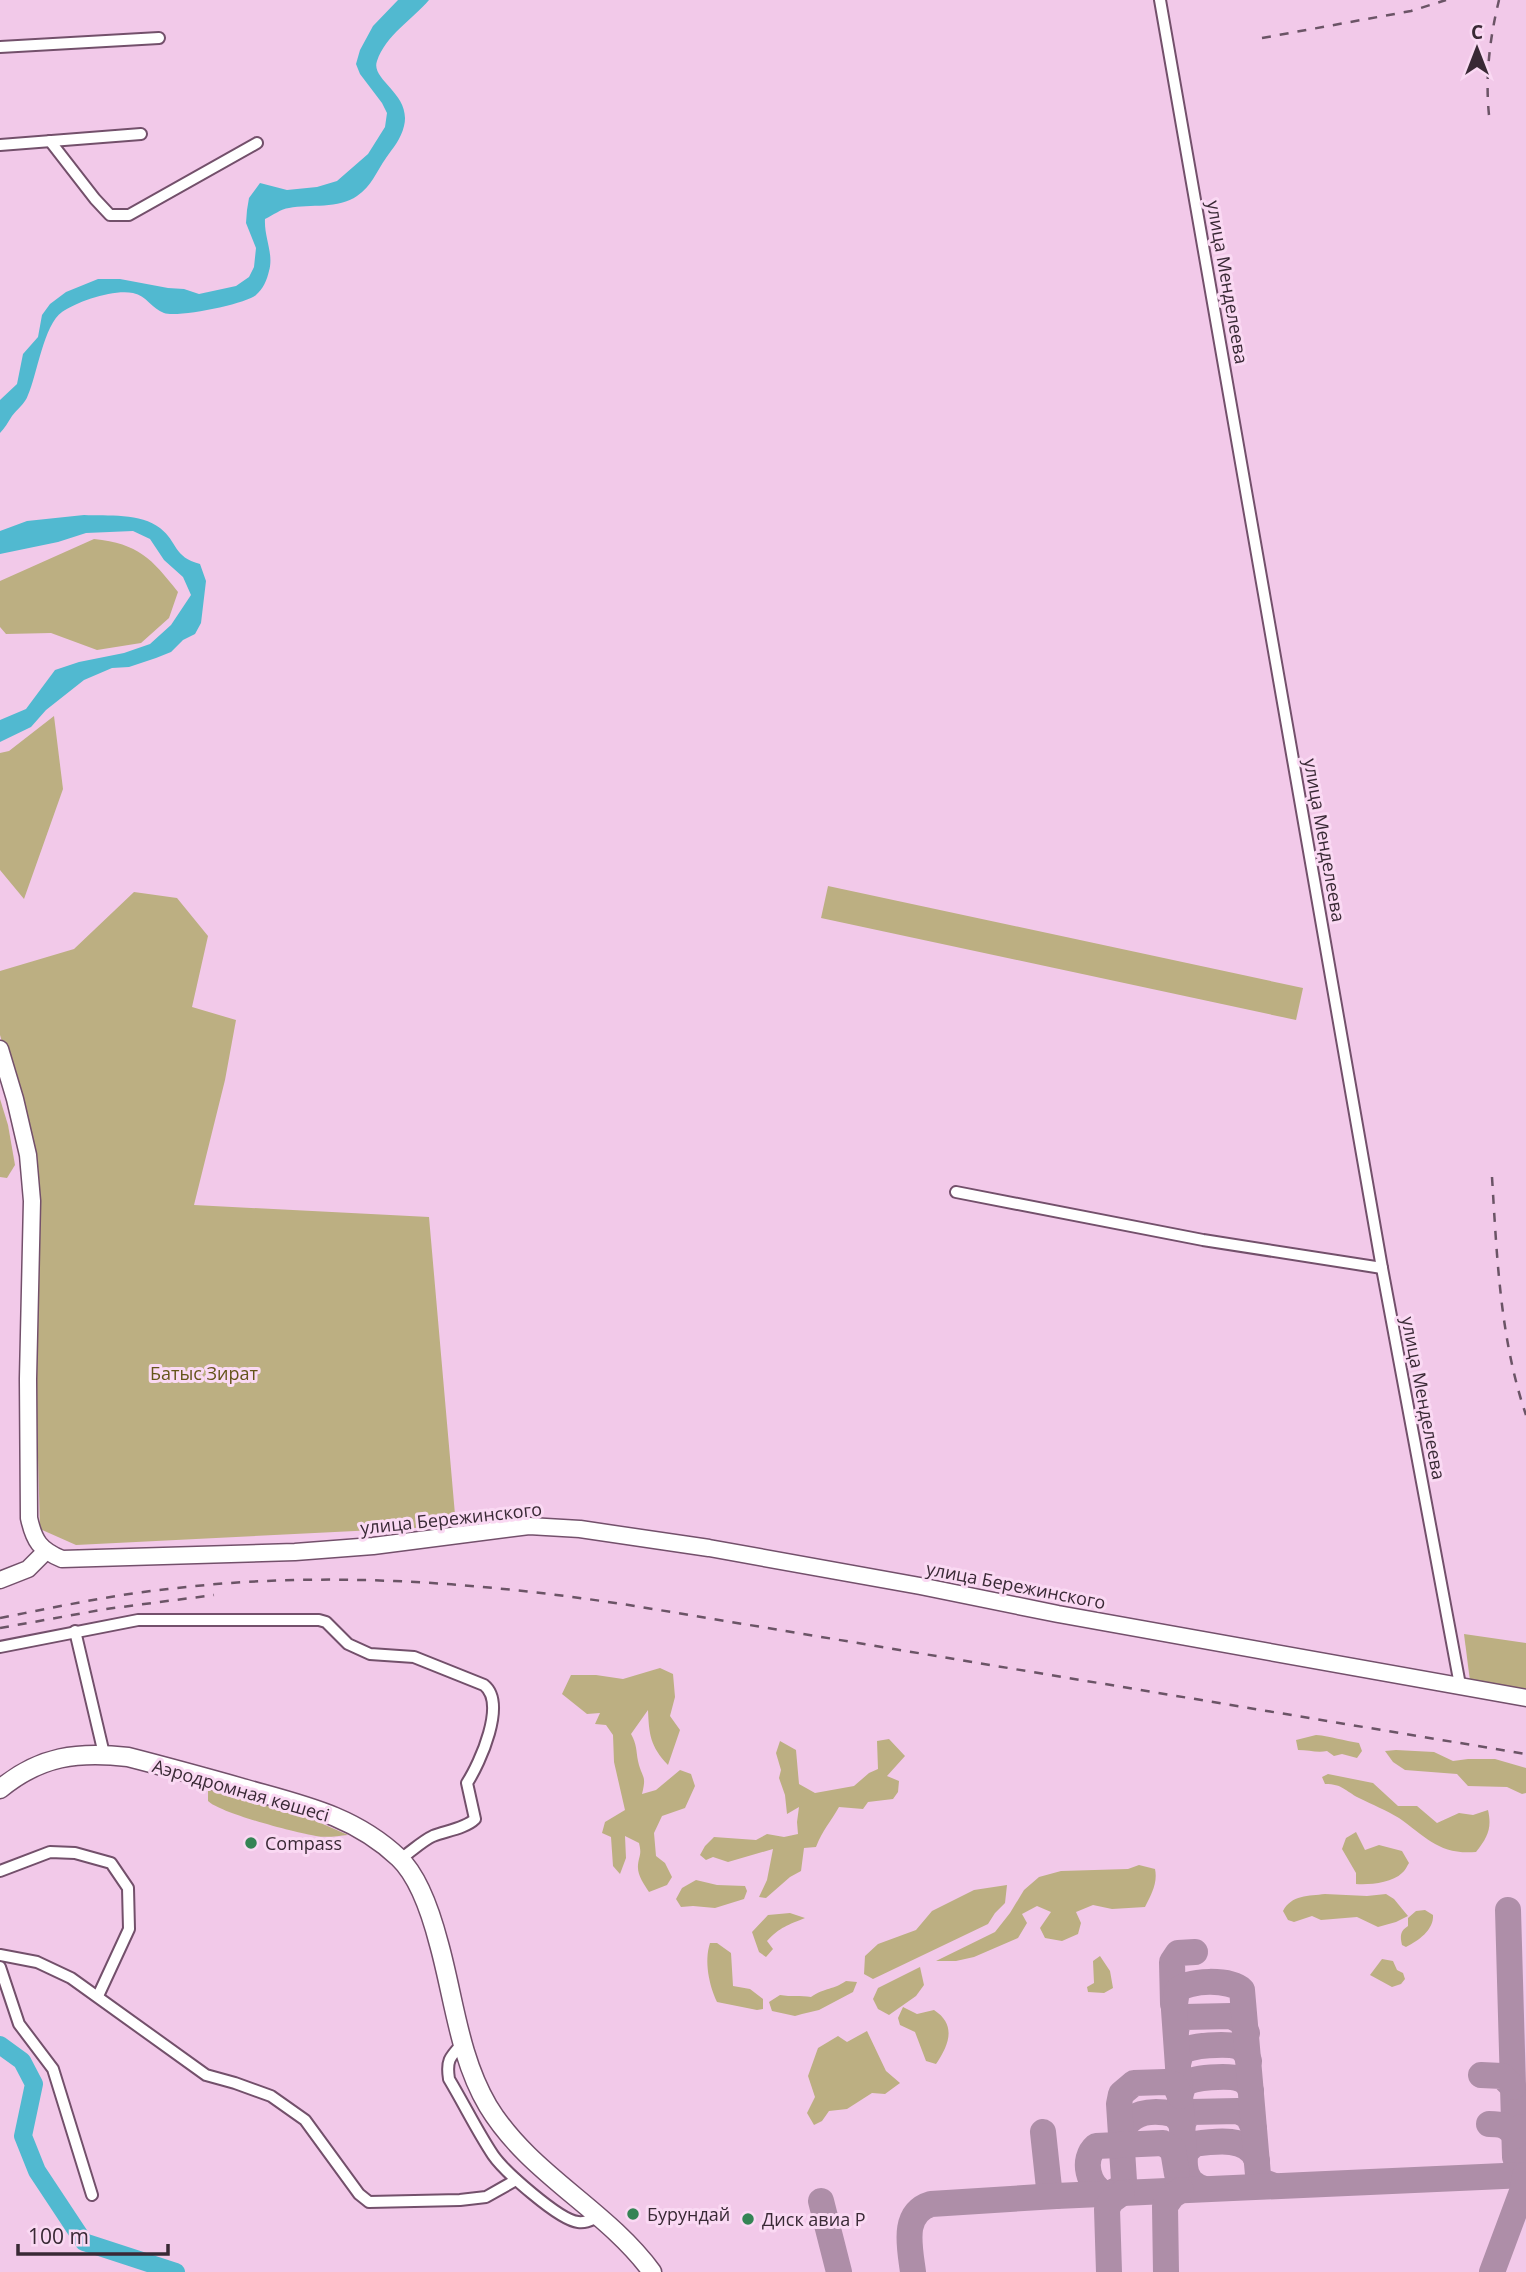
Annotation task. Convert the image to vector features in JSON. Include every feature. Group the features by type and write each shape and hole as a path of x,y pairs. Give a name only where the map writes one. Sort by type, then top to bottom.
{"main road":[{"path":"0,1049 28,1155 32,1201 28,1379 29,1518 35,1539 45,1552 28,1569 0,1580"},
{"name":"улица Бережинского","path":"45,1552 62,1559 295,1552 373,1546 529,1527 580,1529 709,1548 1526,1698"},
{"name":"Аэродромная көшесі","path":"0,1788 32,1767 52,1759 81,1754 104,1754 151,1763 324,1811 363,1830 400,1860 409,1871 431,1914 463,2043 476,2085 490,2110 533,2160 598,2217 652,2272"}],"street":[{"name":"улица Менделеева","path":"1160,0 1382,1268 1460,1685"},
{"path":"0,47 159,38"},
{"path":"0,145 141,134"},
{"path":"50,141 110,215 129,215 257,143"},
{"path":"956,1192 1203,1240 1382,1268"},
{"path":"0,1647 138,1620 319,1620 326,1622 348,1644 370,1654 414,1657 484,1685 491,1691 494,1701 493,1717 478,1766 467,1783 475,1819 469,1826 430,1838 400,1860"},
{"path":"75,1631 104,1754"},
{"path":"0,1871 50,1852 75,1853 111,1863 128,1888 129,1929 97,1996"},
{"path":"0,1955 37,1962 71,1978 206,2075 271,2096 305,2120 359,2194 369,2202 486,2197 516,2180"},
{"path":"0,1967 19,2024 53,2069 92,2195"},
{"path":"463,2043 451,2056 447,2066 449,2079 494,2157 516,2180 559,2215 576,2222 589,2222 598,2217"}],"green space":[{"path":"94,539 133,549 160,570 178,592 169,618 141,643 97,650 51,633 6,634 0,627 0,581"},
{"path":"54,716 63,789 24,899 0,870 0,753 9,751"},
{"path":"828,886 1303,988 1296,1020 821,918"},
{"name":"Батыс Зират","path":"134,892 177,898 208,936 192,1007 236,1020 225,1080 194,1205 429,1217 456,1526 76,1545 40,1529 29,1133 0,1035 0,971 74,949"},
{"path":"0,1099 15,1165 7,1178 0,1177"},
{"path":"1464,1634 1526,1643 1526,1689 1470,1681"},
{"path":"660,1668 673,1674 675,1697 670,1716 680,1730 668,1765 657,1752 652,1739 648,1710 631,1734 644,1780 642,1794 656,1790 680,1770 691,1774 695,1786 685,1808 662,1816 654,1833 656,1856 665,1863 672,1877 667,1885 649,1892 639,1872 639,1843 625,1836 626,1858 620,1874 613,1866 611,1837 602,1833 605,1822 625,1810 614,1762 613,1735 606,1725 595,1724 600,1713 587,1714 562,1694 571,1675 623,1679"},
{"path":"1316,1735 1359,1743 1362,1751 1357,1758 1342,1754 1334,1756 1327,1751 1298,1750 1296,1740"},
{"path":"889,1739 905,1756 887,1776 899,1781 898,1792 893,1799 868,1802 863,1809 839,1807 816,1847 804,1848 801,1871 766,1898 759,1897 767,1880 773,1849 728,1862 713,1857 706,1860 700,1855 714,1837 756,1840 767,1834 784,1837 798,1834 799,1807 787,1814 785,1795 779,1778 781,1770 776,1753 780,1741 796,1750 799,1784 815,1793 854,1786 878,1769 877,1741"},
{"path":"1385,1751 1434,1752 1453,1761 1495,1759 1526,1768 1526,1793 1522,1794 1507,1787 1468,1786 1457,1774 1405,1770 1393,1762"},
{"path":"1328,1774 1373,1783 1398,1806 1417,1806 1437,1823 1459,1813 1473,1815 1488,1810 1488,1832 1476,1852 1442,1848 1389,1812 1340,1787 1325,1784 1322,1777"},
{"path":"208,1789 307,1817 348,1835 316,1836 242,1817 208,1801"},
{"path":"1356,1832 1365,1850 1379,1845 1402,1851 1409,1863 1404,1871 1386,1881 1356,1884 1356,1873 1342,1849 1346,1838"},
{"path":"1139,1865 1155,1869 1156,1874 1152,1893 1145,1907 1112,1909 1093,1905 1076,1912 1081,1923 1078,1934 1062,1941 1045,1938 1040,1928 1051,1912 1037,1906 1022,1914 1027,1923 1018,1938 974,1957 936,1961 995,1932 1024,1890 1039,1877 1061,1871 1128,1869"},
{"path":"696,1880 717,1885 745,1886 747,1891 744,1899 715,1908 681,1907 676,1899 682,1888"},
{"path":"1007,1885 1005,1903 988,1924 873,1979 864,1974 865,1956 878,1944 916,1930 932,1911 974,1890"},
{"path":"1325,1894 1386,1894 1394,1899 1408,1916 1378,1927 1357,1917 1321,1920 1312,1916 1294,1922 1288,1920 1283,1911 1296,1899"},
{"path":"1425,1910 1433,1915 1428,1930 1411,1945 1402,1945 1401,1934 1408,1926 1408,1918 1416,1911"},
{"path":"790,1913 805,1918 784,1927 767,1941 773,1949 766,1957 759,1952 752,1932 768,1915"},
{"path":"710,1943 717,1943 731,1953 733,1986 750,1989 763,1999 763,2009 717,2002 708,1973"},
{"path":"1100,1956 1110,1971 1113,1988 1104,1993 1088,1992 1087,1987 1094,1983 1093,1961"},
{"path":"1382,1959 1393,1961 1397,1970 1403,1973 1405,1979 1401,1984 1392,1987 1370,1975"},
{"path":"920,1967 924,1985 916,1996 889,2015 878,2009 873,1999 878,1988"},
{"path":"846,1981 857,1982 853,1992 819,2010 795,2016 772,2011 769,2002 780,1995 811,1997"},
{"path":"903,2007 917,2014 934,2010 946,2022 947,2043 936,2064 926,2061 915,2032 900,2025 898,2018"},
{"path":"867,2031 886,2071 900,2083 885,2094 872,2093 847,2109 829,2111 822,2121 814,2125 807,2113 815,2097 808,2076 818,2048 838,2036 847,2042"}],"water":[{"path":"398,0 429,0 387,43 377,61 379,75 397,96 405,115 401,135 366,188 342,203 286,209 265,219 269,271 261,290 250,299 211,309 171,314 160,311 138,295 125,292 86,300 62,312 50,327 27,398 0,433 0,400 17,384 23,354 38,337 42,315 50,304 66,292 98,279 120,279 184,289 199,294 236,286 249,277 254,267 256,248 246,223 249,198 260,183 287,190 317,187 337,181 368,154 385,127 387,113 356,64 373,26"},
{"path":"84,515 124,516 152,523 166,533 180,553 200,564 206,581 201,623 195,634 183,640 171,652 129,667 112,668 84,680 46,710 31,727 0,742 0,720 26,709 55,670 150,644 171,625 191,595 183,577 164,560 150,539 133,531 86,533 58,542 0,554 0,531 27,521"}],"waterway":[{"path":"0,2045 22,2061 34,2084 23,2136 37,2171 84,2242 176,2272"}],"taxiway":[{"path":"1508,1910 1515,2157 1518,2166 1526,2172"},
{"path":"1173,2004 1172,1962 1178,1953 1195,1952"},
{"path":"1205,2189 1191,2181 1186,2171 1174,2010 1177,1991 1191,1984 1209,1982 1228,1984 1242,1990 1258,2175 1261,2181 1274,2186"},
{"path":"1176,2031 1178,2022 1184,2017 1231,2016 1241,2021 1247,2033"},
{"path":"1178,2064 1181,2052 1185,2050 1218,2045 1239,2047 1246,2053 1249,2061"},
{"path":"1481,2075 1502,2076 1513,2087"},
{"path":"1180,2096 1184,2084 1211,2077 1240,2079 1251,2091"},
{"path":"1111,2193 1121,2188 1124,2181 1119,2104 1121,2094 1134,2083 1166,2082 1175,2085 1180,2096"},
{"path":"1182,2128 1184,2120 1191,2112 1238,2111 1248,2116 1254,2129"},
{"path":"1121,2135 1129,2121 1149,2112 1173,2114 1180,2121 1182,2128"},
{"path":"1489,2124 1504,2126 1515,2136 1521,2127"},
{"path":"1043,2132 1049,2188 1056,2196"},
{"path":"1184,2161 1186,2152 1194,2144 1221,2141 1247,2147 1257,2161"},
{"path":"1106,2194 1095,2185 1089,2172 1089,2158 1096,2146 1163,2143 1173,2150 1177,2174"},
{"path":"1492,2272 1523,2189 1525,2175"},
{"path":"913,2272 909,2242 911,2223 921,2209 931,2204 1526,2175"},
{"path":"1166,2272 1165,2206 1172,2196 1181,2190"},
{"path":"1109,2272 1107,2209 1111,2201 1122,2193"},
{"path":"821,2201 839,2272"}],"railway":[{"path":"1262,38 1411,11 1446,0"},
{"path":"1489,115 1489,57 1499,0"},
{"path":"1492,1177 1505,1327 1510,1357 1526,1415"},
{"path":"0,1618 126,1595 227,1583 344,1580 461,1585 635,1606 1526,1754"},
{"path":"0,1628 106,1609 214,1595"}],"place":[{"name":"Compass","path":"251,1843"},
{"name":"Бурундай","path":"633,2214"},
{"name":"Диск авиа Р","path":"748,2219"}]}
